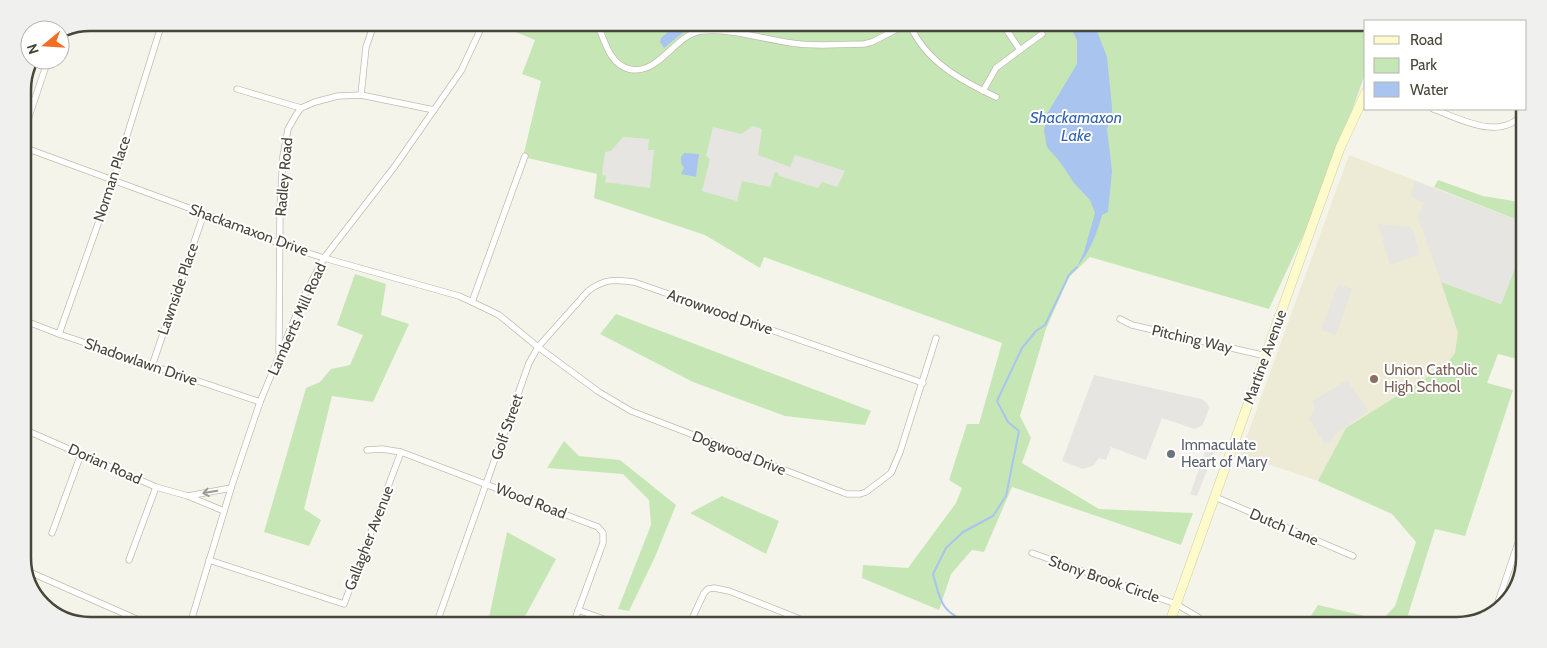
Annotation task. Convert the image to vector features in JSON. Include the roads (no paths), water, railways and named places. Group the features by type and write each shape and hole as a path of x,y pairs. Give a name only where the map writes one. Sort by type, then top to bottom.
{"main road":[{"name":"Martine Avenue","path":"1172,617 1340,148 1364,96"}],"street":[{"name":"Norman Place","path":"59,334 113,180 160,31"},
{"path":"361,94 366,47 372,31"},
{"name":"Lamberts Mill Road","path":"192,617 260,402 304,296 324,258 395,166 461,71 480,31"},
{"path":"600,31 613,58 622,66 634,70 647,67 688,36 701,31 733,32 796,44 864,44 893,31"},
{"path":"913,31 934,60 983,91 996,97"},
{"path":"1007,31 1020,50"},
{"path":"983,91 996,68 1042,34"},
{"path":"31,110 45,70"},
{"path":"237,89 301,108 314,102 338,96 361,94 434,110"},
{"name":"Radley Road","path":"279,356 283,156 288,129 301,108"},
{"path":"1436,110 1492,128 1514,123 1516,121"},
{"name":"Shackamaxon Drive","path":"31,150 204,213 280,244 459,296 472,302"},
{"path":"472,302 525,156"},
{"name":"Lawnside Place","path":"152,366 204,213"},
{"name":"Arrowwood Drive","path":"538,347 588,291 606,280 624,280 923,383"},
{"name":"Dogwood Drive","path":"472,302 499,315 538,347 615,403 639,415 853,495 866,492 891,473 898,459 936,338"},
{"name":"Pitching Way","path":"1120,319 1132,324 1266,356"},
{"name":"Shadowlawn Drive","path":"31,323 260,402"},
{"name":"Golf Street","path":"439,617 529,363 538,347"},
{"name":"Dorian Road","path":"31,432 156,487 188,496 224,512"},
{"name":"Wood Road","path":"367,450 382,449 402,452 598,527 603,533 603,543 576,617"},
{"name":"Gallagher Avenue","path":"209,560 344,604 402,452"},
{"path":"52,533 81,454"},
{"path":"130,560 156,487"},
{"name":"Dorian Road","path":"188,496 232,488"},
{"name":"Dutch Lane","path":"1215,497 1353,556"},
{"path":"1499,599 1516,549"},
{"name":"Stony Brook Circle","path":"1032,553 1177,604 1198,617"},
{"path":"33,573 133,617"},
{"path":"693,617 704,594 708,589 714,588 730,591 795,617"},
{"path":"578,610 598,617"}],"water":[{"path":"669,31 685,31 664,48 660,42 661,38"},
{"name":"Shackamaxon Lake","path":"1072,31 1097,31 1107,57 1112,115 1107,129 1112,171 1108,212 1102,215 1098,230 1086,255 1077,267 1084,252 1095,213 1090,200 1074,183 1047,147 1044,131 1047,114 1077,64 1077,40"},
{"path":"684,153 699,154 696,177 681,174 684,168 681,163 681,157"}],"waterway":[{"path":"957,617 948,611 944,605 933,574 946,548 963,532 993,516 1006,496 1019,431 1008,422 997,401 1022,348 1036,331 1045,325 1069,275 1077,267"}],"place":[{"name":"Union Catholic High School","path":"1374,379"},
{"name":"Immaculate Heart of Mary","path":"1171,454"}]}
